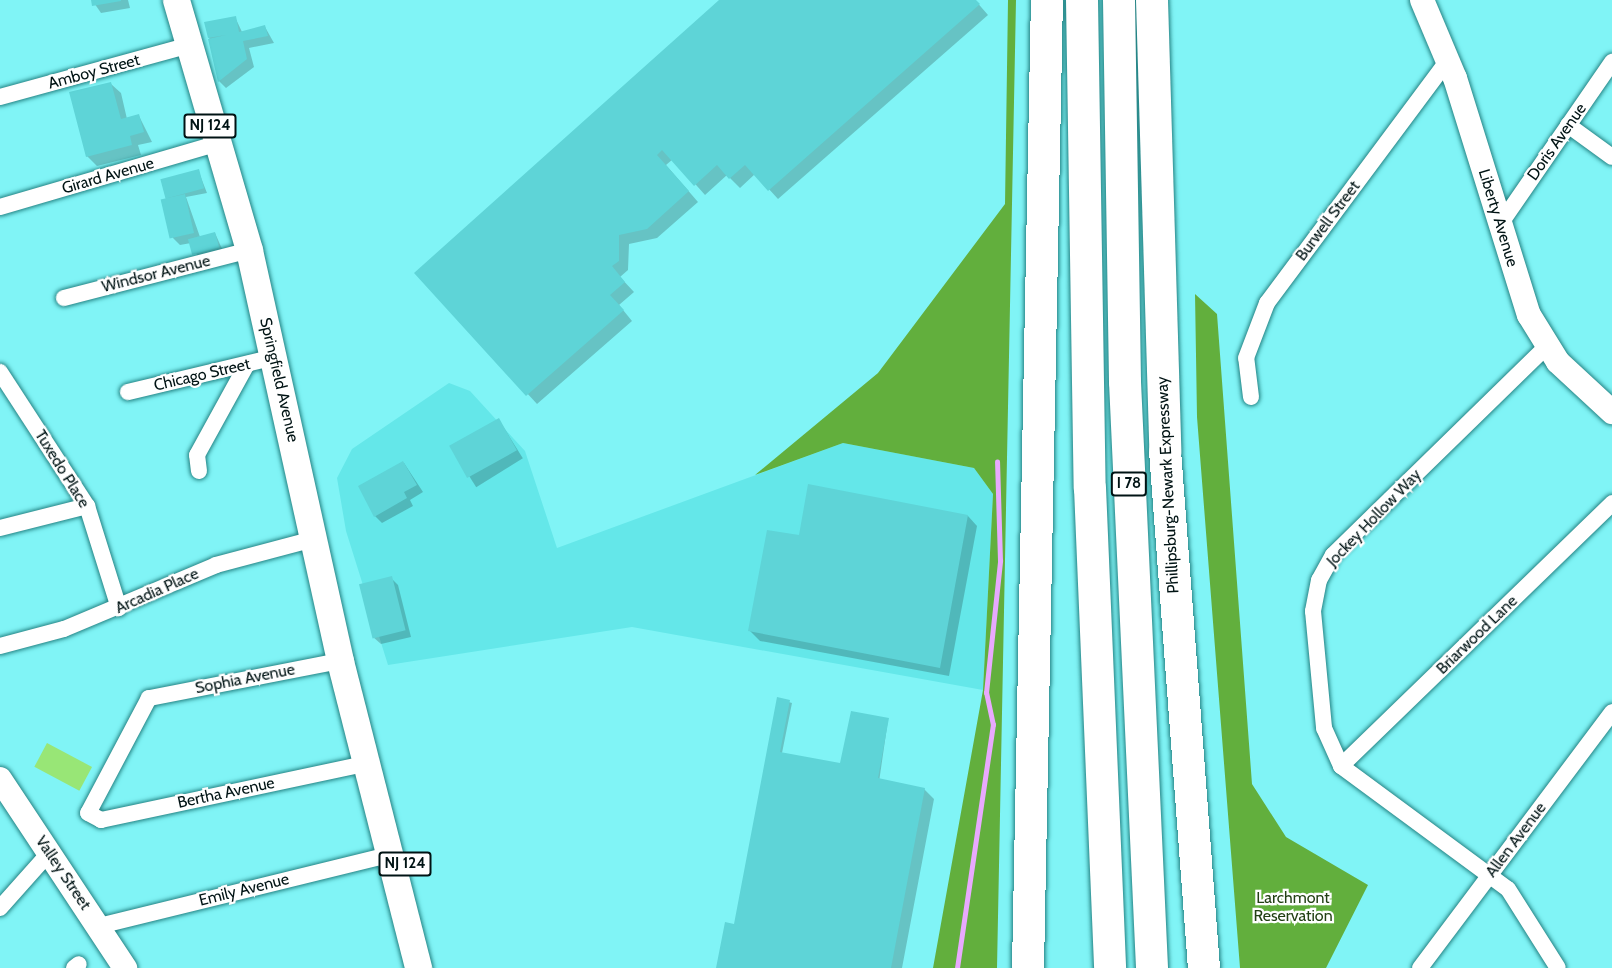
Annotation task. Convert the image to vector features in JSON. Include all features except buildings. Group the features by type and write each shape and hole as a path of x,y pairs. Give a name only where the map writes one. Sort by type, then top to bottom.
{"highway":[{"path":"1028,968 1047,0"},
{"path":"1029,925 1046,803 1053,683 1073,0"},
{"name":"I 78","path":"1082,0 1090,488 1110,968"},
{"name":"I 78","path":"1119,0 1126,393 1152,968"},
{"name":"Phillipsburg-Newark Expressway","path":"1152,0 1164,440 1204,968"},
{"path":"1185,968 1188,771"}],"main road":[{"name":"Springfield Avenue","path":"176,0 187,46 249,250 275,357 340,661 369,763 388,855 418,967"},
{"name":"Springfield Avenue","path":"369,763 393,820 418,967"}],"street":[{"name":"Liberty Avenue","path":"1422,0 1448,60 1501,223 1522,297 1546,347 1612,412"},
{"name":"Amboy Street","path":"0,97 187,46"},
{"name":"Burwell Street","path":"1251,397 1246,358 1267,303 1448,60"},
{"name":"Doris Avenue","path":"1501,223 1612,62"},
{"path":"1569,125 1612,157"},
{"name":"Girard Avenue","path":"0,207 216,144"},
{"name":"Windsor Avenue","path":"64,298 249,250"},
{"name":"Jockey Hollow Way","path":"1341,766 1323,721 1313,611 1326,565 1546,347"},
{"name":"Chicago Street","path":"128,392 275,357"},
{"path":"200,471 197,455 247,364"},
{"name":"Tuxedo Place","path":"0,372 87,506 119,608"},
{"name":"Briarwood Lane","path":"1341,766 1612,503"},
{"path":"0,528 87,506"},
{"name":"Arcadia Place","path":"0,645 119,608 216,565 314,539"},
{"name":"Sophia Avenue","path":"87,810 149,698 340,661"},
{"name":"Allen Avenue","path":"1420,968 1612,712"},
{"name":"Bertha Avenue","path":"87,810 100,820 369,763"},
{"path":"1341,766 1508,889 1558,968"},
{"name":"Valley Street","path":"0,779 125,968"},
{"path":"0,909 49,853"},
{"name":"Emily Avenue","path":"99,926 388,855"}],"shaded area":[{"path":"449,383 470,391 525,451 557,548 843,443 974,468 993,494 983,690 632,627 388,665 346,531 337,478 352,449"}],"green space":[{"path":"1008,0 1016,0 997,968 933,968 983,690 993,494 974,468 843,443 755,475 878,373 1005,204"},
{"name":"Larchmont Reservation","path":"1195,294 1217,314 1252,784 1286,837 1368,885 1326,968 1240,968 1197,417"},
{"path":"47,743 92,767 79,791 34,767"}],"waterway":[{"path":"957,968 993,725 986,693 1000,561 997,462"}]}
